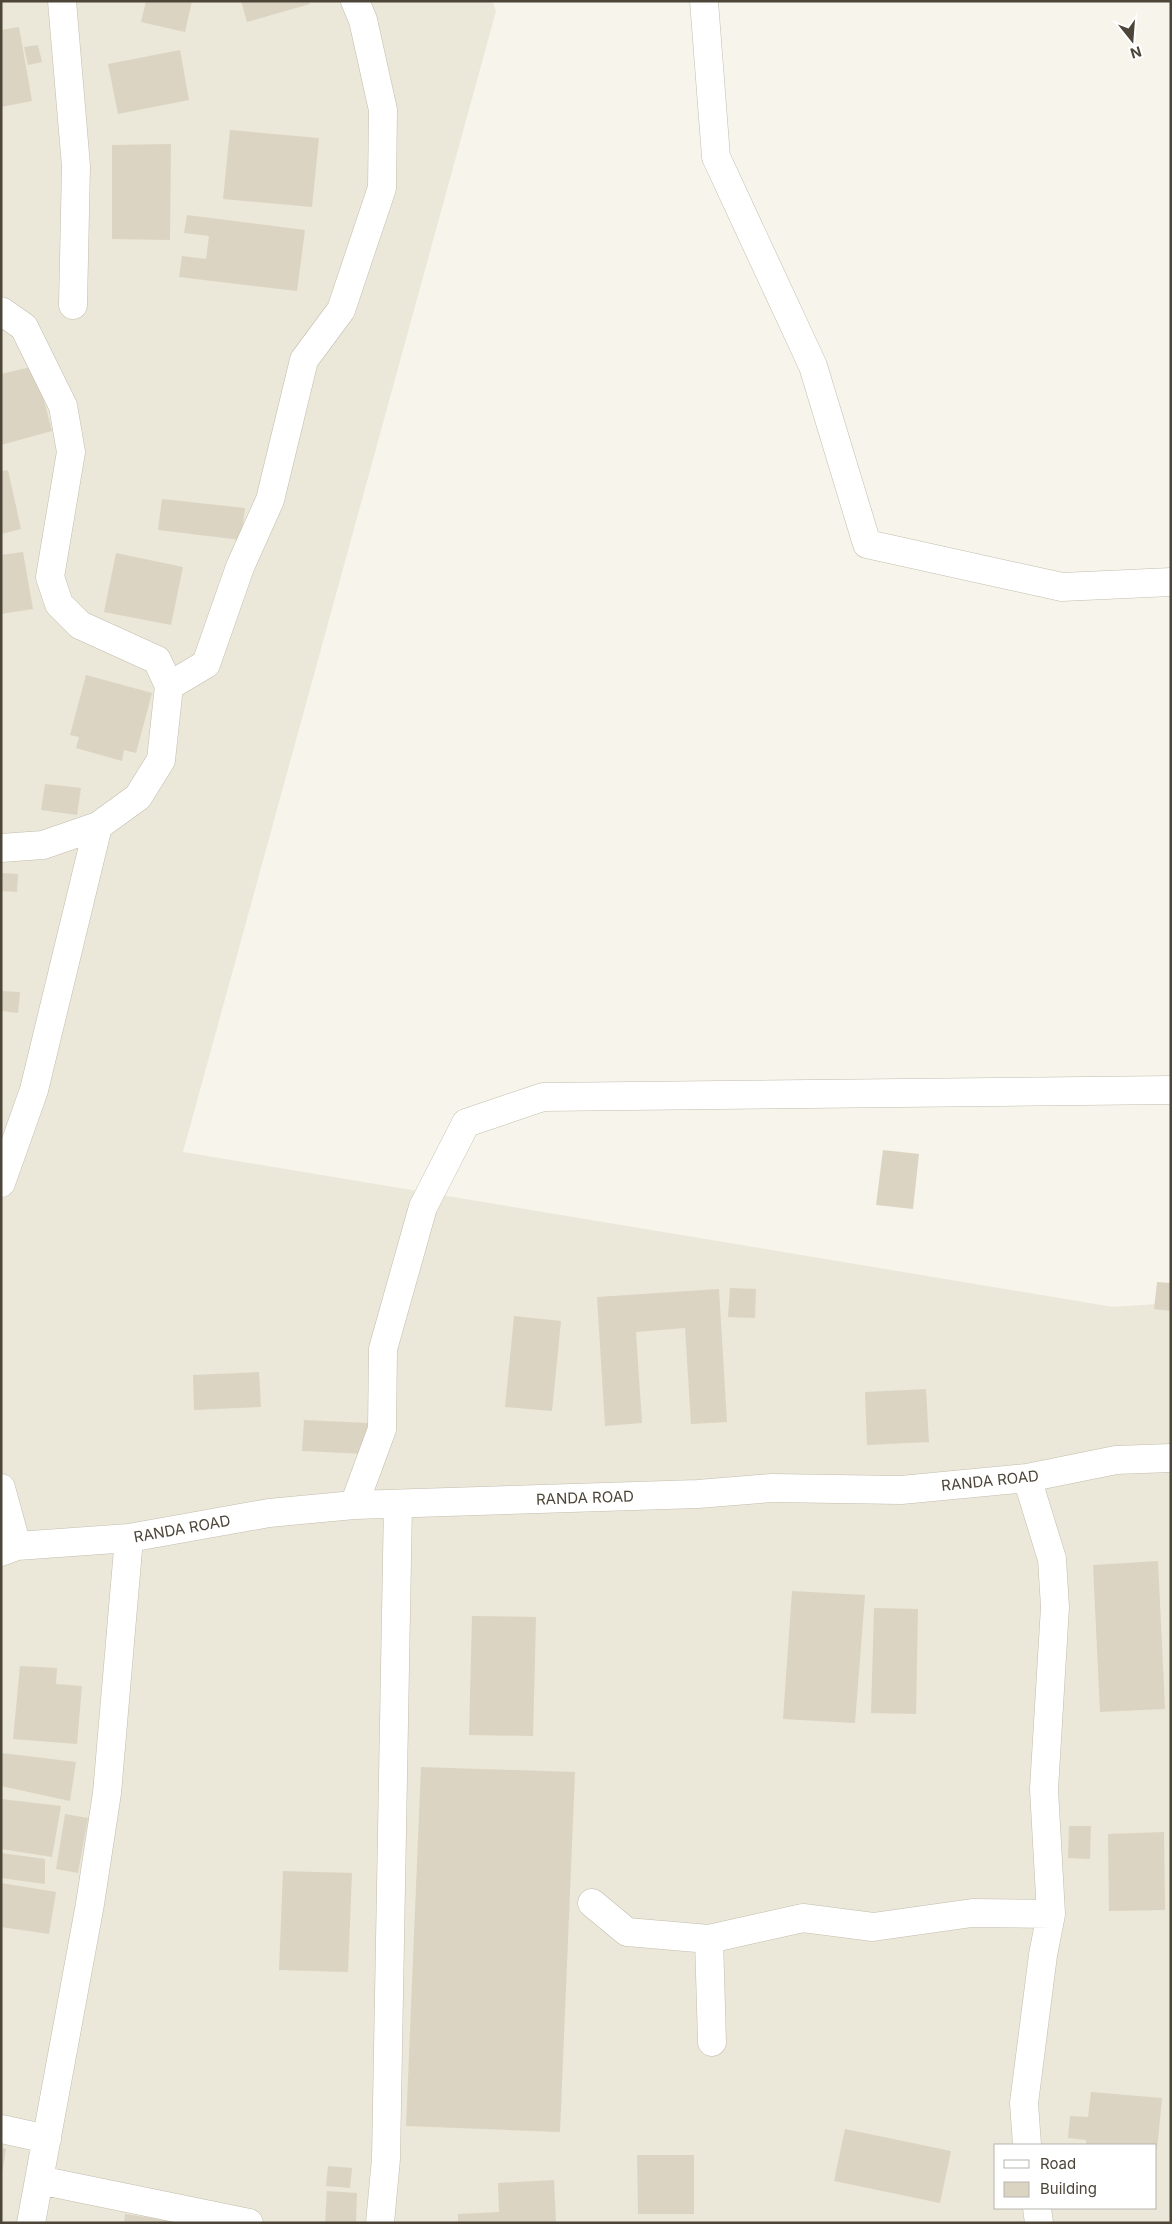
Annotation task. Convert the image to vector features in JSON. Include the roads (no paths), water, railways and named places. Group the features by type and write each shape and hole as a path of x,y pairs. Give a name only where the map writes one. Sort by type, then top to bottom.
{"street":[{"path":"62,1 76,166 73,305"},
{"path":"169,686 206,664 240,567 270,500 304,360 341,310 382,188 383,110 362,20 355,1"},
{"path":"704,1 716,157 813,366 867,544 1062,587 1171,582"},
{"path":"1,311 24,327 64,406 71,452 50,577 59,604 80,625 157,660 169,686 161,760 138,797 98,826 43,845 1,848"},
{"path":"1,1183 34,1090 98,826"},
{"path":"354,1505 382,1429 383,1349 423,1207 466,1123 543,1096 1171,1090"},
{"name":"RANDA ROAD","path":"9,1549 129,1538 269,1513 354,1505 698,1494 772,1488 901,1490 1027,1478 1116,1460 1171,1458"},
{"path":"1027,1478 1052,1558 1055,1607 1044,1789 1051,1914 1043,1955 1024,2103 1027,2144"},
{"path":"1,1488 9,1549"},
{"path":"380,2223 386,2159 398,1504"},
{"path":"31,2223 107,1793 129,1538"},
{"path":"592,1904 627,1932 709,1939 803,1918 873,1927 972,1913 1051,1914"},
{"path":"709,1939 712,2042"},
{"path":"1,2129 47,2139"},
{"path":"39,2180 249,2223"},
{"path":"1037,2209 1039,2223"}]}
